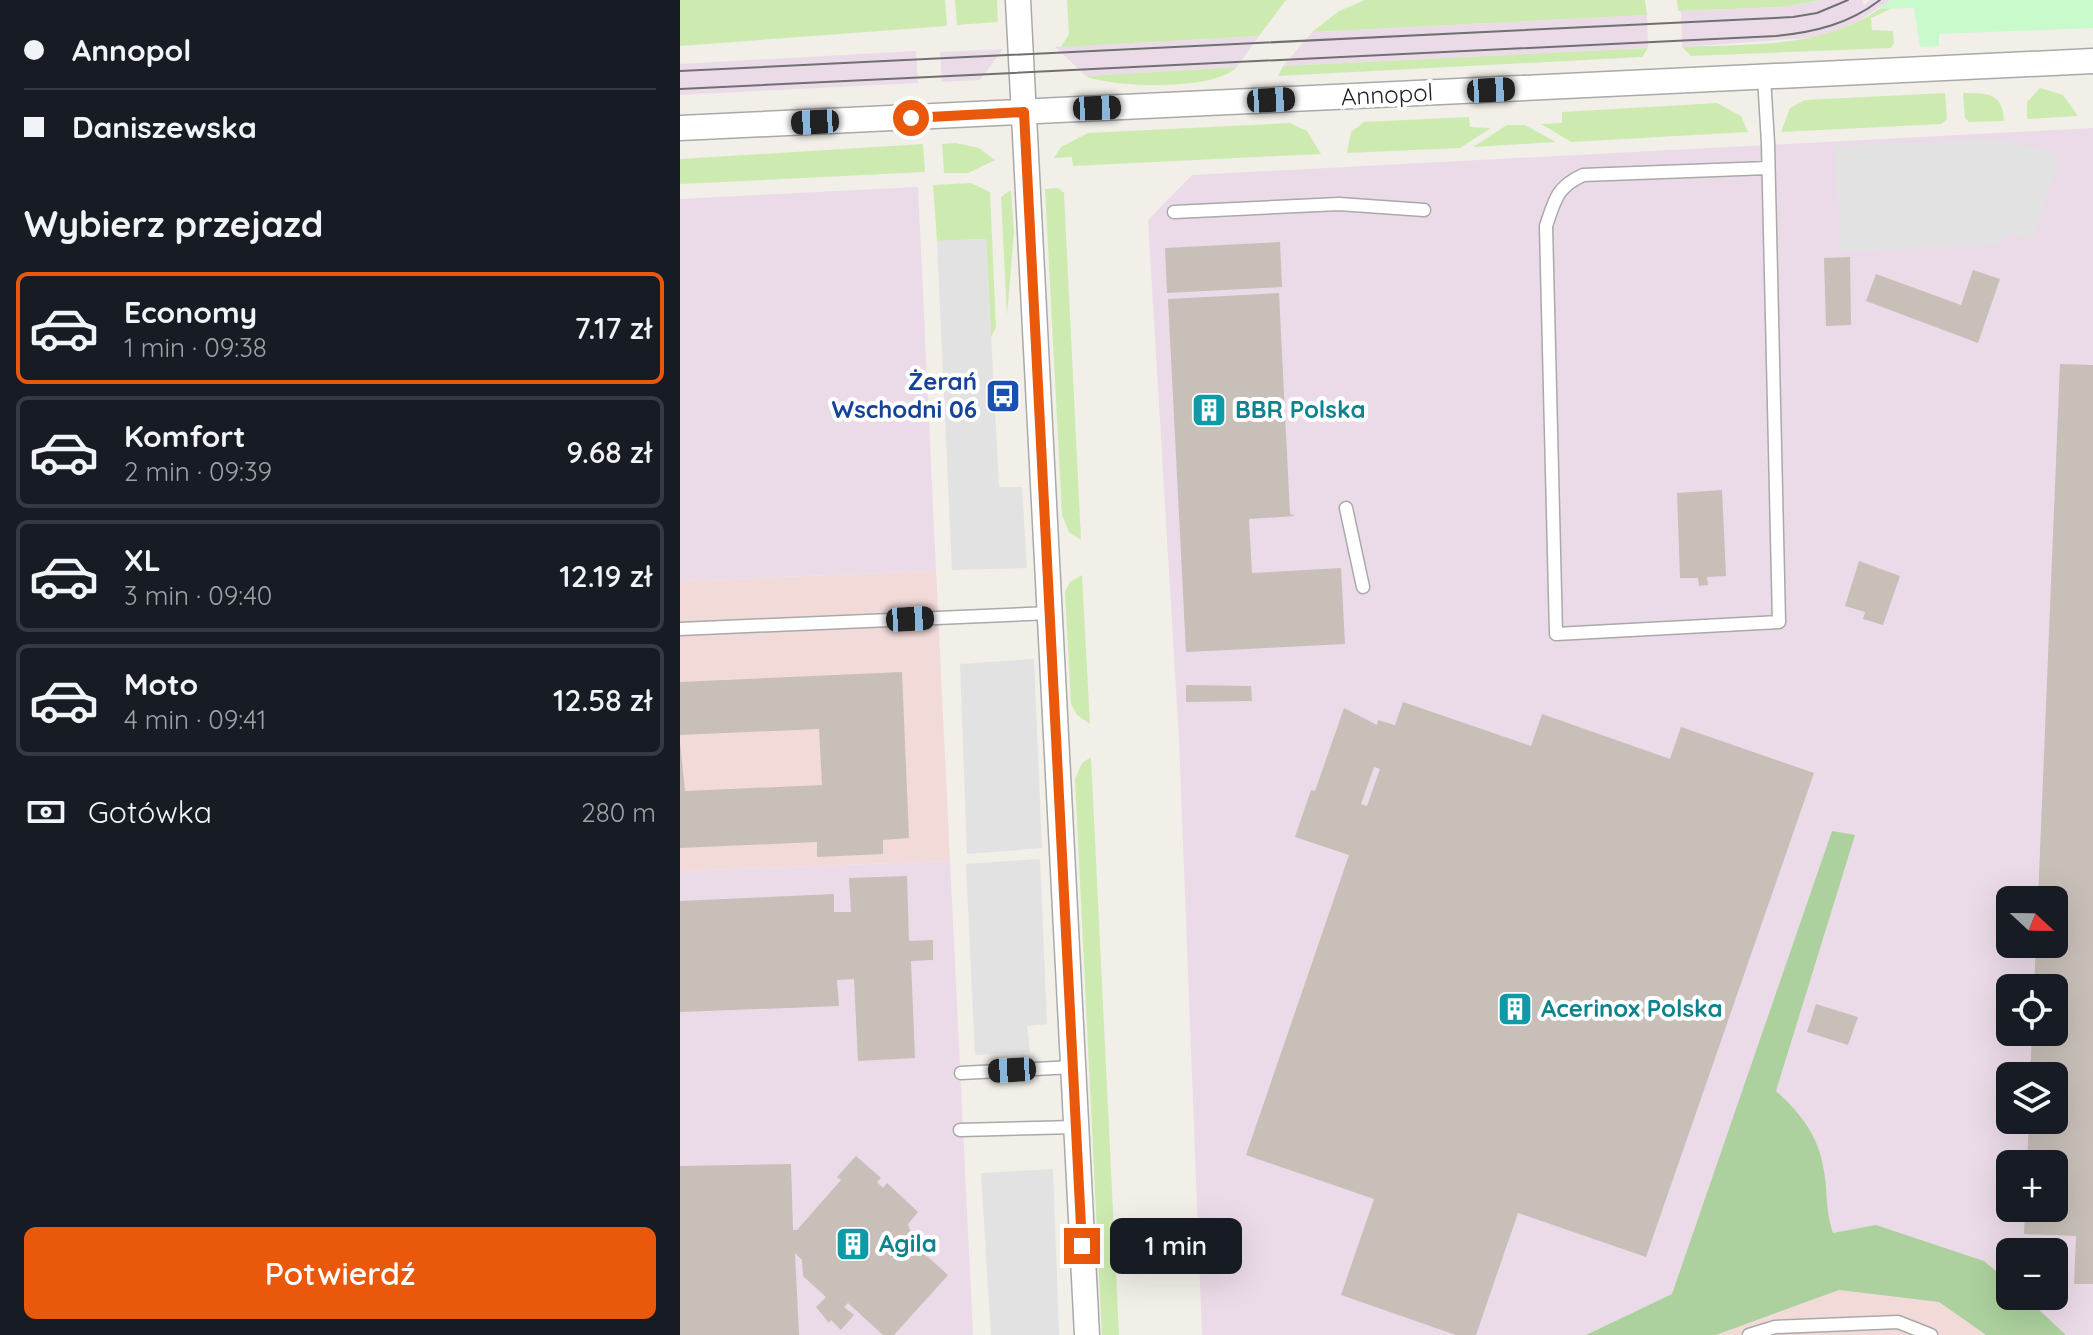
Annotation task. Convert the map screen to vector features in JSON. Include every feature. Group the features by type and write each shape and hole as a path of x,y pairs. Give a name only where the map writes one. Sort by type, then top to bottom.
{"street":[{"path":"1018,0 1087,1335"},
{"name":"Annopol","path":"680,128 2093,61"}],"lane":[{"path":"1764,77 1768,168 1779,622 1556,634 1546,226 1553,204 1564,184 1583,175 1768,168"},
{"path":"1174,212 1339,204 1424,210"},
{"path":"1346,508 1363,587"},
{"path":"680,629 1050,613"},
{"path":"961,1073 1073,1067"},
{"path":"960,1130 1075,1127"},
{"path":"1749,1335 1775,1327 1898,1322 1931,1335"}],"shaded area":[{"path":"1822,0 1862,0 1864,5 1870,0 1891,0 1851,26 1820,37 1682,47 1681,11 1781,7"},
{"path":"1647,15 1648,48 1283,66 1312,32"},
{"path":"1259,36 1237,67 1086,76 1055,47"},
{"path":"1003,49 980,80 942,82 940,52"},
{"path":"916,51 918,83 680,95 680,64"},
{"path":"2093,128 2093,1335 1986,1335 1939,1302 1839,1290 1716,1335 1671,1295 1586,1335 1202,1335 1179,739 1148,220 1192,175"},
{"path":"2001,139 2060,156 2033,239 2012,233 1995,245 1841,252 1834,146"},
{"path":"918,187 936,571 680,581 680,199"},
{"path":"986,239 999,487 1022,487 1027,568 952,570 937,241"},
{"path":"936,571 950,861 680,871 680,581"},
{"path":"1034,659 1042,848 967,854 960,664"},
{"path":"1040,859 1047,1024 1027,1026 1030,1052 975,1055 966,864"},
{"path":"950,861 973,1335 680,1335 680,871"},
{"path":"1053,1169 1059,1335 991,1335 981,1173"},
{"path":"1839,1290 1939,1302 1986,1335 1716,1335"}],"green space":[{"path":"680,0 945,0 947,26 680,46"},
{"path":"955,0 997,0 998,22 957,25"},
{"path":"1067,0 1286,0 1259,36 1061,47 1069,34"},
{"path":"1365,0 1645,0 1647,15 1312,32 1339,11"},
{"path":"1677,0 1822,0 1781,7 1678,11"},
{"path":"1891,0 1955,5 1893,8 1871,18 1872,30 1893,31 1894,44 1890,48 1691,56 1682,47 1764,44 1818,36 1868,16"},
{"path":"1891,0 2093,0 2093,28 1939,34 1939,46 1920,47 1914,8 1879,9"},
{"path":"1648,48 1642,57 1278,76 1283,66"},
{"path":"1237,67 1225,75 1187,84 1140,85 1085,76"},
{"path":"2040,88 2063,95 2078,116 2027,119 2027,102"},
{"path":"1945,93 1947,119 1942,124 1781,132 1790,108 1805,100"},
{"path":"1963,93 1992,96 2001,105 2004,121 1969,122 1965,118"},
{"path":"1717,103 1741,116 1748,132 1571,142 1541,124 1562,123 1562,112"},
{"path":"1469,117 1470,127 1491,128 1460,148 1347,153 1351,132 1364,122"},
{"path":"1290,123 1307,131 1321,154 1073,166 1072,157 1054,158 1061,147 1088,133"},
{"path":"1507,125 1525,125 1556,142 1473,147"},
{"path":"956,143 979,148 995,160 968,173 944,173 942,144"},
{"path":"923,144 925,172 680,184 680,159"},
{"path":"971,183 990,192 996,327 991,337 986,239 937,241 933,185"},
{"path":"1058,188 1064,193 1081,540 1069,532 1062,515 1045,189"},
{"path":"1011,190 1014,232 1007,316 1001,197"},
{"path":"1082,575 1090,724 1077,715 1071,704 1065,592 1070,582"},
{"path":"1091,757 1119,1335 1102,1335 1075,779 1082,763"},
{"path":"1832,831 1855,835 1776,1091 1801,1117 1818,1147 1833,1233 1876,1225 1984,1261 1996,1271 1996,1310 2039,1310 2066,1335 1986,1335 1939,1302 1839,1290 1716,1335 1586,1335 1672,1294"}],"building":[{"path":"1280,242 1282,287 1167,293 1165,248"},
{"path":"1850,257 1851,325 1826,326 1824,258"},
{"path":"1973,270 2000,279 1978,343 1866,301 1876,274 1961,305"},
{"name":"BBR Polska","path":"1279,293 1290,514 1295,516 1249,519 1252,573 1341,568 1345,644 1186,652 1168,299"},
{"path":"2060,364 2093,365 2093,1284 2074,1284 2076,1236 2024,1234 2024,1222 2068,1222 2068,1150 2028,1150 2028,1134 2068,1134 2068,1062 2031,1062 2031,1046 2068,1046 2068,974 2035,974 2035,958 2068,958 2068,886 2039,886"},
{"path":"1722,490 1726,576 1707,577 1708,585 1699,586 1698,578 1680,578 1677,493"},
{"path":"1859,561 1900,576 1883,625 1863,619 1865,612 1845,606"},
{"path":"902,672 909,838 883,840 883,854 817,857 817,842 680,848 680,742 685,791 822,785 819,729 680,735 680,682"},
{"path":"1186,685 1251,686 1252,701 1186,702"},
{"name":"Acerinox Polska","path":"1403,702 1531,746 1542,714 1670,759 1681,727 1814,773 1646,1257 1518,1213 1476,1335 1456,1335 1341,1295 1374,1199 1246,1155 1349,855 1295,837 1311,790 1315,791 1344,708 1377,725 1378,720 1395,725","holes":["1374,767 1380,769 1367,806 1361,804"]},
{"path":"907,876 909,941 933,940 933,960 911,961 915,1058 858,1061 854,979 837,980 839,1006 680,1012 680,901 834,894 834,912 851,912 849,878"},
{"path":"1816,1004 1858,1017 1848,1045 1807,1032"},
{"path":"856,1156 881,1178 877,1182 883,1188 887,1183 918,1212 908,1224 912,1237 909,1240 948,1275 894,1335 883,1335 848,1303 844,1307 854,1315 841,1330 831,1320 829,1323 816,1307 826,1297 803,1276 802,1260 795,1253 799,1335 680,1335 680,1166 791,1164 793,1230 797,1230 841,1180 837,1177"}],"tram line":[{"path":"680,71 1793,17 1817,13 1848,0"},
{"path":"680,89 1776,36 1831,26 1880,0"}],"place":[{"name":"Żerań Wschodni 06","path":"1003,396"},
{"name":"BBR Polska","path":"1209,410"},
{"name":"Acerinox Polska","path":"1515,1009"},
{"name":"Agila","path":"853,1244"}],"route":[{"path":"911,118 1024,112 1082,1246"}]}
